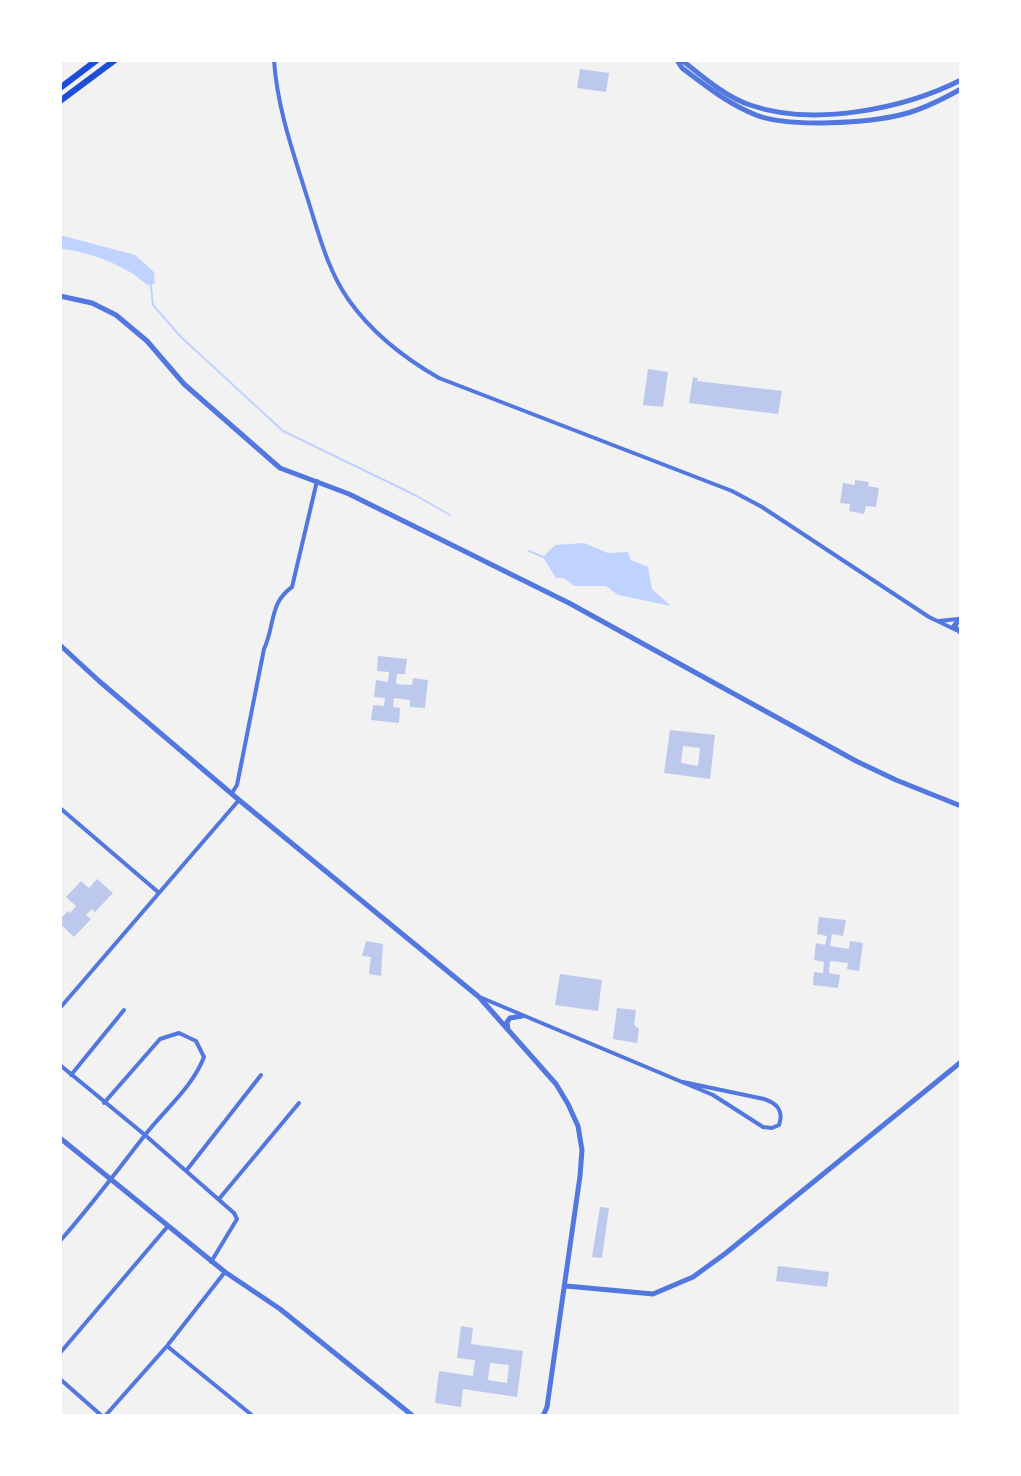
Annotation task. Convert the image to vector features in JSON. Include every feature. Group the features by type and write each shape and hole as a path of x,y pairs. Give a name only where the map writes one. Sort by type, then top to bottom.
{"main road":[{"path":"60,88 97,60"},
{"path":"60,101 115,60"}],"street":[{"path":"274,60 277,92 286,129 331,267 346,297 382,337 414,363 439,378 732,491 762,507 936,621 960,632"},
{"path":"677,60 750,105 789,113 817,114 908,102 961,80"},
{"path":"677,60 682,68 729,102 758,116 804,123 822,124 901,115 961,89"},
{"path":"60,296 92,303 116,315 147,341 184,384 280,468 349,494 569,603 868,767 961,806"},
{"path":"232,793 237,785 264,649 280,595 292,587 317,481"},
{"path":"936,621 960,618"},
{"path":"960,618 954,626 960,632"},
{"path":"60,645 239,800 479,997 556,1084 578,1126 582,1150 566,1286 543,1416"},
{"path":"60,1008 62,1001 239,800"},
{"path":"60,808 158,892"},
{"path":"479,997 718,1098 763,1127 779,1125 782,1117 780,1109 773,1102 683,1082"},
{"path":"71,1075 124,1010"},
{"path":"508,1030 510,1018 522,1016"},
{"path":"60,1241 197,1075 204,1057 196,1041 179,1033 160,1039 104,1103"},
{"path":"566,1286 653,1294 693,1277 961,1062"},
{"path":"60,1065 219,1199 237,1219 211,1262"},
{"path":"186,1171 261,1075"},
{"path":"219,1199 299,1103"},
{"path":"60,1138 211,1262 280,1309 413,1416"},
{"path":"60,1353 168,1226"},
{"path":"60,1379 104,1416 167,1346 225,1272"},
{"path":"167,1346 253,1416"}],"water":[{"path":"60,235 135,255 154,272 155,283 148,285 130,272 98,257 63,249 60,247"},
{"path":"584,543 608,553 628,552 631,560 648,567 652,589 671,606 618,595 606,586 574,586 564,578 556,578 543,557 555,545"}],"building":[{"path":"580,69 609,73 606,92 577,88"},
{"path":"648,369 668,372 663,407 643,405"},
{"path":"693,377 698,378 697,381 782,391 778,414 689,403"},
{"path":"855,480 869,482 868,486 879,488 876,507 866,506 864,514 849,511 850,504 840,503 843,483 855,485"},
{"path":"378,656 407,659 405,674 397,674 396,684 412,685 413,678 428,680 425,708 410,707 410,700 394,698 393,707 400,708 399,723 371,720 373,705 384,706 385,698 374,697 376,680 388,682 389,672 377,671"},
{"path":"670,730 715,735 710,779 664,773","holes":["683,746 700,748 698,766 681,763"]},
{"path":"97,879 113,893 95,912 92,909 86,915 91,919 74,937 60,924 60,915 70,913 76,906 66,897 81,881 89,888"},
{"path":"819,917 846,920 843,936 832,934 830,946 849,949 850,941 863,943 859,971 847,969 848,963 830,961 829,973 840,975 838,988 813,985 814,972 823,973 824,962 814,960 816,943 825,945 827,936 817,934"},
{"path":"366,941 383,944 381,976 369,974 371,957 362,956"},
{"path":"560,974 602,980 598,1011 555,1005"},
{"path":"617,1008 636,1010 634,1025 639,1029 637,1043 613,1039"},
{"path":"600,1207 609,1208 602,1258 592,1257"},
{"path":"778,1266 829,1272 827,1287 776,1281"},
{"path":"461,1326 473,1328 471,1344 523,1351 517,1397 463,1389 461,1407 435,1403 439,1371 473,1376 475,1360 457,1358","holes":["490,1363 509,1365 507,1383 488,1380"]}],"waterway":[{"path":"151,286 153,305 181,337 283,431 450,515"},
{"path":"529,551 543,557"}]}
